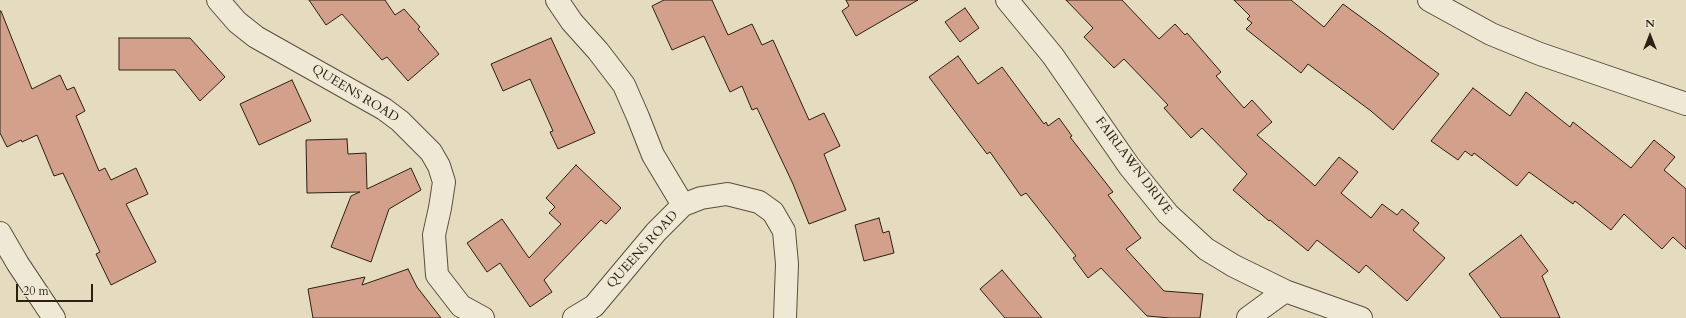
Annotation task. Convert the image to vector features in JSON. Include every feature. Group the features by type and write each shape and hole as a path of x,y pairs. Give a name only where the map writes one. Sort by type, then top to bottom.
{"street":[{"name":"QUEENS ROAD","path":"218,0 237,22 256,37 384,109 400,121 431,152 440,166 444,182 434,235 437,275 461,306 483,318"},
{"path":"557,0 572,22 598,51 624,85 653,155 683,205"},
{"name":"FAIRLAWN DRIVE","path":"1007,0 1052,56 1130,166 1168,214 1206,249 1234,266 1285,291 1361,318"},
{"path":"1429,0 1491,34 1540,54 1686,104"},
{"name":"QUEENS ROAD","path":"574,318 594,306 656,232 683,205 700,198 727,194 759,202 773,212 784,231 787,264 784,318"},
{"path":"0,233 5,255 54,318"},
{"path":"1248,318 1285,291"}],"building":[{"path":"309,0 385,0 395,15 404,9 420,27 418,29 439,54 408,81 387,57 382,60 342,14 326,25"},
{"path":"664,0 712,0 728,35 752,24 762,45 773,40 809,120 824,113 840,146 824,154 846,210 809,224 793,184 757,108 752,110 742,86 730,92 704,36 672,50 652,6"},
{"path":"846,0 918,0 856,36 842,11 849,6"},
{"path":"1066,0 1122,0 1159,39 1175,24 1185,35 1187,33 1221,72 1216,76 1244,108 1252,100 1272,122 1257,135 1315,186 1339,157 1358,172 1341,193 1371,218 1382,204 1397,215 1402,209 1419,223 1413,230 1445,258 1407,301 1366,265 1359,273 1317,240 1308,251 1270,220 1269,221 1233,190 1247,174 1202,128 1191,138 1164,108 1168,105 1124,59 1114,68 1084,37 1093,28"},
{"path":"1234,0 1291,0 1324,27 1343,4 1439,74 1393,130 1371,111 1308,64 1301,73 1246,29 1252,23 1247,19 1250,16"},
{"path":"965,8 979,28 960,42 945,22"},
{"path":"0,11 32,89 60,75 67,90 74,87 85,111 76,116 99,171 105,168 111,180 136,168 148,194 126,204 156,262 111,285 96,254 100,252 63,173 54,176 37,135 22,142 21,140 7,147 0,133"},
{"path":"119,38 190,38 225,77 200,101 175,70 119,70"},
{"path":"551,38 595,133 558,149 550,132 553,131 530,79 503,91 491,64"},
{"path":"958,56 978,84 1002,67 1044,124 1046,122 1048,126 1059,118 1072,136 1070,137 1113,192 1108,195 1141,238 1126,249 1164,291 1203,294 1200,318 1147,316 1101,268 1088,278 1073,258 1076,256 1026,193 1021,196 990,152 987,154 929,77"},
{"path":"292,80 311,121 259,145 240,104"},
{"path":"1473,88 1510,116 1526,92 1570,127 1573,122 1631,168 1654,140 1675,157 1664,170 1686,189 1686,249 1673,237 1662,249 1624,214 1611,230 1575,201 1573,204 1529,172 1517,186 1474,153 1472,156 1465,151 1458,160 1431,141"},
{"path":"347,139 348,154 366,153 367,189 411,168 421,190 389,209 371,262 331,247 351,196 360,192 307,193 306,140"},
{"path":"576,165 621,208 606,224 601,220 544,280 552,292 530,307 500,263 487,272 467,243 502,219 529,258 561,224 549,213 555,207 546,198"},
{"path":"879,218 883,233 889,231 894,253 864,261 855,225"},
{"path":"1521,235 1548,271 1542,276 1560,318 1501,318 1469,274"},
{"path":"408,269 417,287 441,318 313,318 308,289 365,277 362,285"},
{"path":"1002,270 1042,318 1005,318 980,289"}]}
